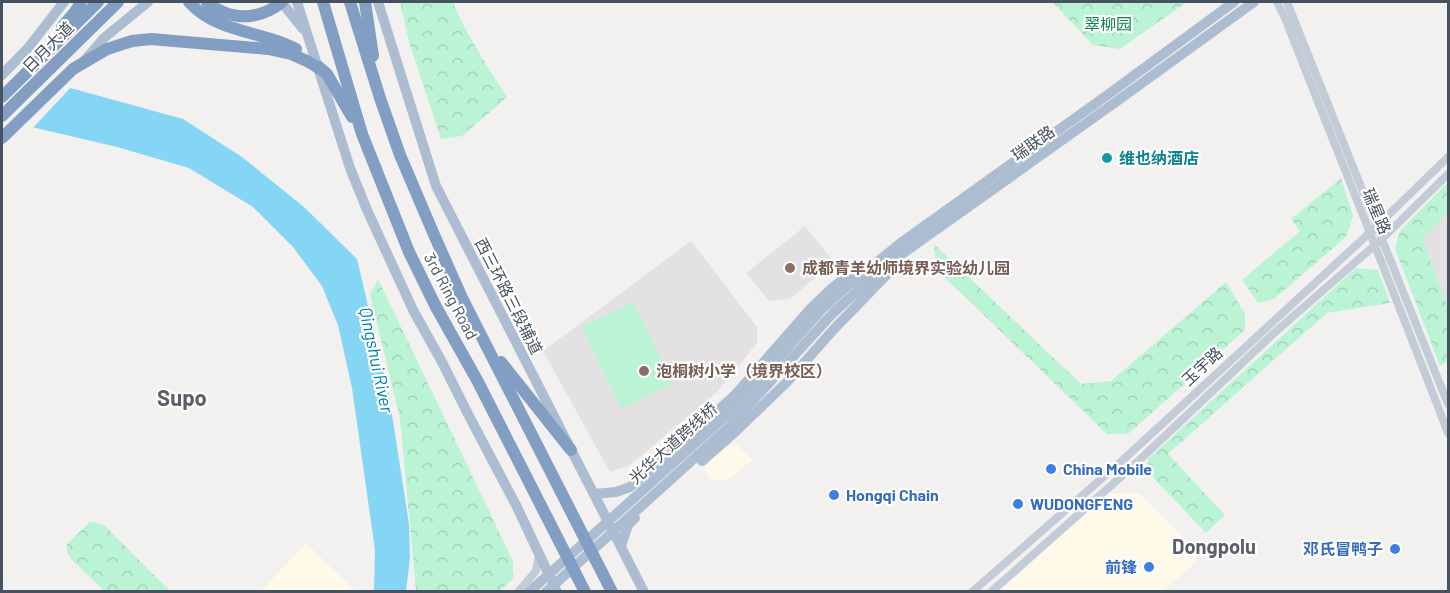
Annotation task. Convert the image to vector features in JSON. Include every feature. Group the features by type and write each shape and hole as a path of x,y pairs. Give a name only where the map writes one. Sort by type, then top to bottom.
{"highway":[{"path":"15,83 81,2"},
{"path":"15,83 98,2"},
{"name":"日月大道","path":"2,116 118,2"},
{"path":"189,2 198,11 223,26 276,40 303,52 325,72 362,134"},
{"path":"207,2 210,6 229,14 249,17 272,10 282,2"},
{"name":"3rd Ring Road","path":"323,2 362,134 409,252 585,591"},
{"name":"3rd Ring Road","path":"350,2 380,98 405,165 462,298 612,591"},
{"path":"365,2 380,98"},
{"path":"7,136 74,69 107,49 132,41 151,39 268,49 307,60 325,72"},
{"name":"日月大道","path":"2,97 15,83"},
{"path":"484,341 572,450"}],"main road":[{"path":"2,75 28,48 64,2"},
{"path":"2,146 7,136 67,81 104,38 143,5 159,2"},
{"path":"277,2 283,4 307,33"},
{"path":"297,2 350,168 366,210 413,310 442,362 557,591"},
{"name":"西三环路三段辅道","path":"378,2 436,186 644,591"},
{"name":"瑞联路","path":"917,237 1234,2"},
{"name":"瑞联路","path":"829,309 883,257 917,237 1113,105 1254,2"},
{"path":"594,494 616,492 630,487 670,454 735,394 811,308 831,289 864,263 917,237"},
{"path":"621,546 628,525 734,433 779,389 917,237"},
{"name":"光华大道跨线桥","path":"529,591 728,414 829,309"},
{"name":"光华大道跨线桥","path":"546,591 729,427 829,309"},
{"path":"630,487 642,512"}],"street":[{"name":"瑞星路","path":"1277,2 1359,207 1374,230 1383,238 1449,404"},
{"name":"瑞星路","path":"1287,2 1374,230 1376,245 1449,433"},
{"name":"玉宇路","path":"972,591 1124,459 1374,230 1449,158"},
{"name":"玉宇路","path":"991,591 1132,467 1273,334 1376,245 1449,174"},
{"path":"518,591 536,571 539,553"}],"shaded area":[{"path":"1448,212 1448,308 1422,238"},
{"name":"成都青羊幼师境界实验幼儿园","path":"805,226 834,262 790,299 769,301 746,273"},
{"name":"泡桐树小学（境界校区）","path":"691,241 757,327 757,343 718,391 630,465 610,472 543,351"},
{"path":"738,445 752,460 729,479 713,481 702,468 725,447"},
{"path":"1109,493 1140,494 1196,550 1196,562 1163,591 998,592"},
{"path":"306,543 355,591 261,591"}],"green space":[{"path":"400,2 453,2 471,39 507,97 462,136 441,139 409,42"},
{"name":"翠柳园","path":"1052,2 1187,2 1120,49 1093,45"},
{"path":"1341,178 1353,216 1346,237 1274,299 1258,303 1242,280 1300,231 1291,219"},
{"path":"1448,182 1448,212 1422,238 1448,308 1448,361 1440,366 1395,249 1400,231"},
{"path":"934,244 1081,384 1111,381 1226,282 1245,314 1245,330 1128,434 1107,434 936,269"},
{"path":"1356,268 1378,270 1390,303 1327,313 1168,454 1225,515 1206,533 1148,472 1148,459"},
{"path":"378,279 513,561 513,579 500,591 416,591 400,418 370,295"},
{"path":"633,302 673,383 621,409 581,327"},
{"path":"90,522 105,526 170,591 104,591 71,559 67,552 67,544"}],"water":[{"name":"Qingshui River","path":"2,72 183,119 242,157 304,207 357,259 389,395 409,524 410,558 406,591 374,591 375,550 352,388 338,325 322,286 293,247 253,207 189,168 117,147 2,120"}],"pier":[{"path":"2,69 73,85 31,130 2,123"}],"place":[{"name":"维也纳酒店","path":"1107,158"},
{"name":"成都青羊幼师境界实验幼儿园","path":"790,268"},
{"name":"泡桐树小学（境界校区）","path":"644,371"},
{"name":"China Mobile","path":"1051,469"},
{"name":"Hongqi Chain","path":"834,495"},
{"name":"WUDONGFENG","path":"1018,504"},
{"name":"邓氏冒鸭子","path":"1395,549"},
{"name":"前锋","path":"1149,567"}],"district":[{"name":"Supo","path":"182,398"},
{"name":"Dongpolu","path":"1214,547"}]}
